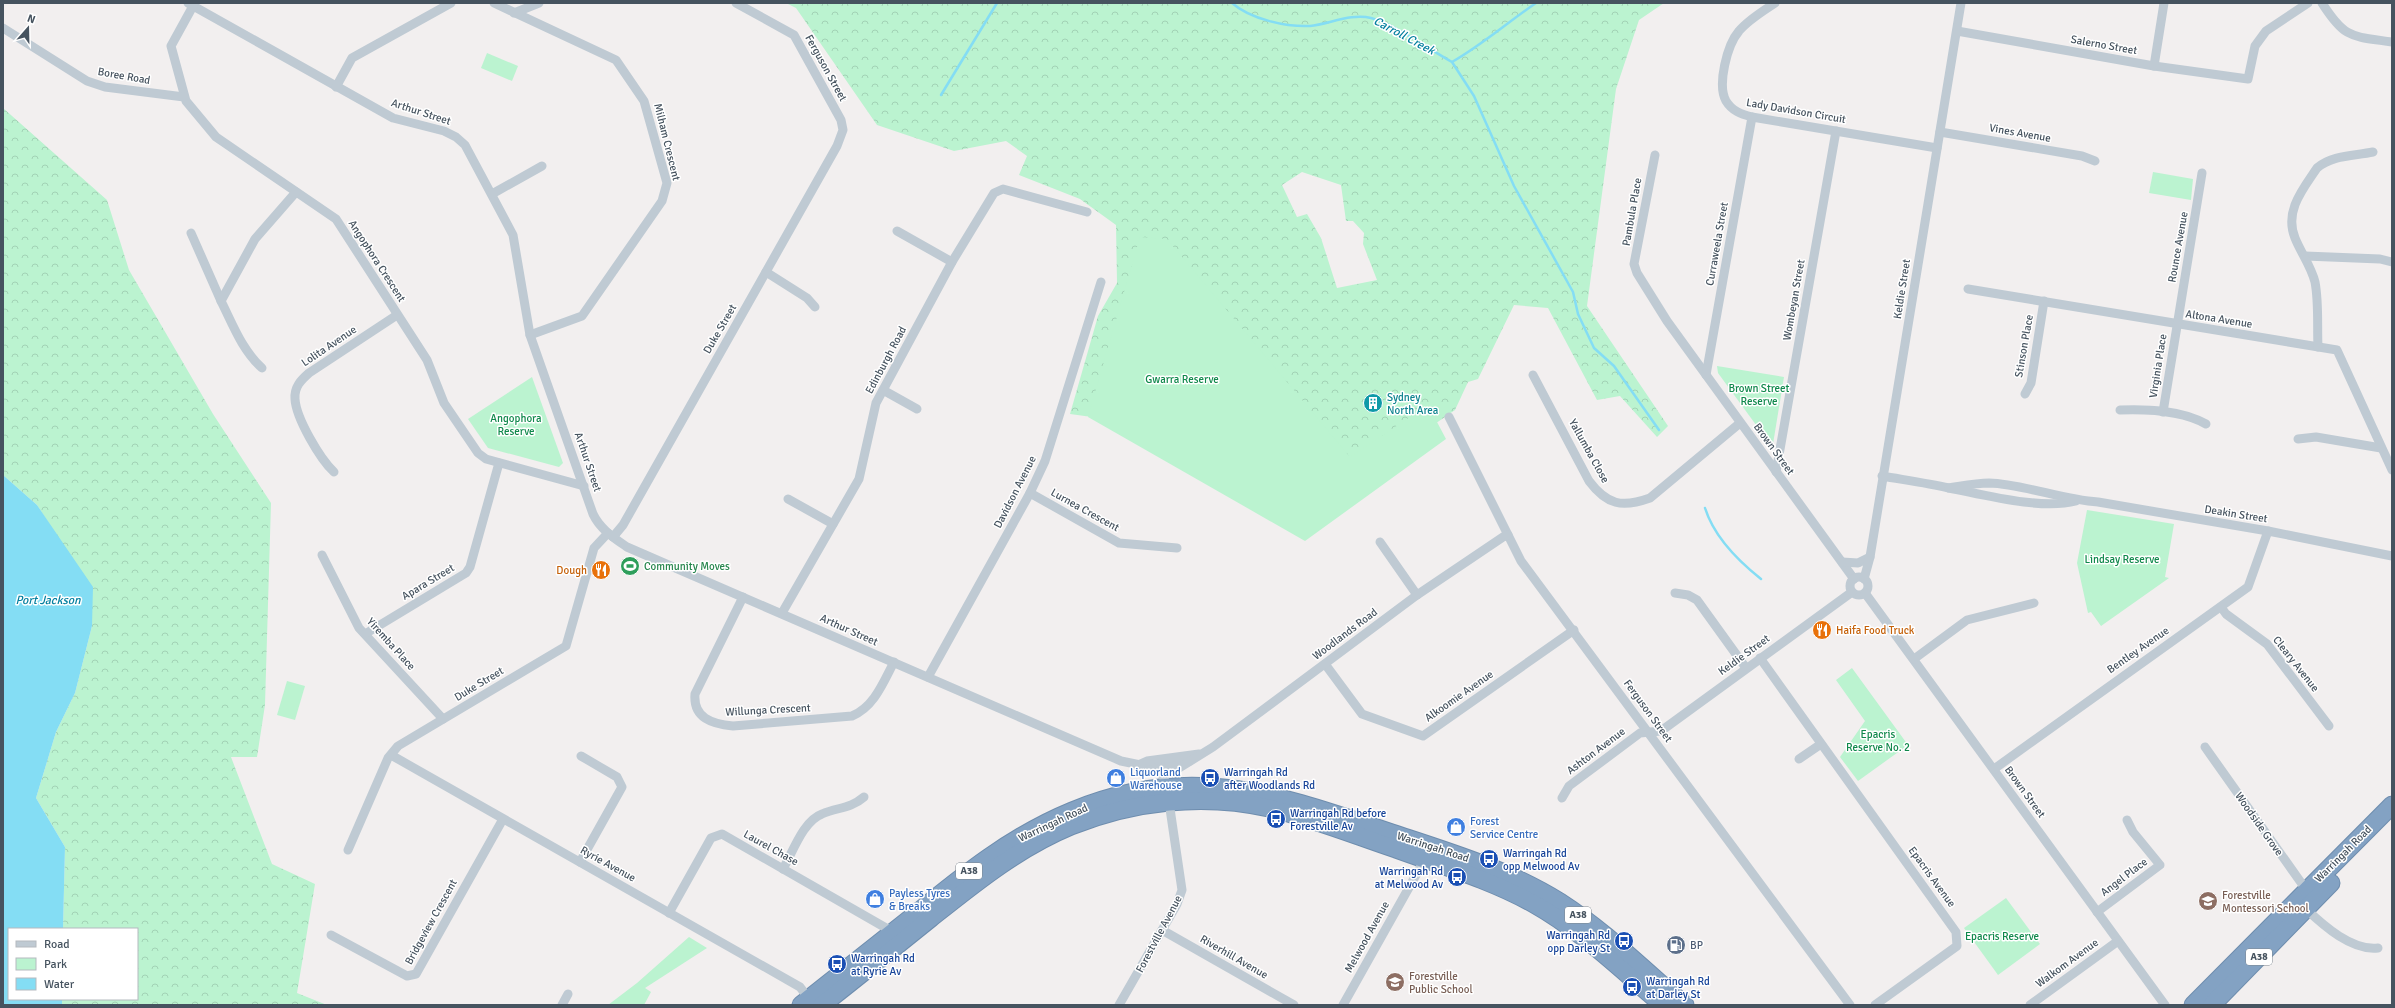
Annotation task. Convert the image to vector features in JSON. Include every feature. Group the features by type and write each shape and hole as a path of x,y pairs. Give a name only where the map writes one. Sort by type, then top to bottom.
{"highway":[{"name":"Warringah Road","path":"1168,777 1218,800 1268,808 1425,859 1486,881 1535,905 1574,930 1666,1001 1685,1005"},
{"name":"Warringah Road","path":"811,1003 978,880 1032,844 1072,826 1108,814 1168,777"},
{"name":"Warringah Road","path":"811,1003 893,932 971,869 1001,848 1071,811 1168,777 1276,796 1480,862 1534,888 1576,913 1666,1001"},
{"name":"Warringah Road","path":"2212,1005 2392,805"},
{"name":"Warringah Road","path":"2193,1005 2392,822"}],"street":[{"path":"336,87 352,58 451,3"},
{"name":"Milham Crescent","path":"494,3 616,60 644,101 667,182 662,201 582,316 530,335"},
{"path":"514,13 539,3"},
{"name":"Ferguson Street","path":"736,3 794,35 841,120 843,130"},
{"name":"Lady Davidson Circuit","path":"1775,3 1738,31 1729,50 1725,65 1722,89 1726,101 1736,112 1752,117 1937,148"},
{"name":"Keldie Street","path":"1864,579 1870,557 1882,476 1961,3"},
{"path":"2154,66 2164,3"},
{"name":"Salerno Street","path":"1957,31 2154,66 2248,79 2255,46 2266,31 2308,3"},
{"path":"2322,3 2336,24 2349,34 2392,42"},
{"name":"Arthur Street","path":"191,5 393,118 444,131 456,137 465,145 513,235 530,335 597,522 610,535 627,547 782,613 1111,758 1154,768"},
{"name":"Angophora Crescent","path":"191,5 172,46 184,97 216,137 336,220 426,360 444,403 467,439 486,459 584,486"},
{"name":"Boree Road","path":"3,28 87,81 105,87 184,97"},
{"name":"Curraweela Street","path":"1706,375 1752,117"},
{"name":"Duke Street","path":"348,850 391,755 398,746 566,646 594,548 623,525 837,146 843,130"},
{"name":"Wombeyan Street","path":"1776,472 1836,131"},
{"name":"Vines Avenue","path":"1940,132 2082,156 2095,161"},
{"path":"2318,347 2315,282 2305,256 2295,238 2291,222 2293,208 2316,168 2332,159 2373,152"},
{"name":"Pambula Place","path":"1637,273 1634,264 1655,155"},
{"path":"492,194 542,166"},
{"name":"Rounce Avenue","path":"2177,324 2202,174"},
{"name":"Edinburgh Road","path":"782,613 859,479 876,403 882,390 952,262 998,190 1087,212"},
{"path":"222,301 255,239 296,192"},
{"path":"897,231 952,262"},
{"path":"191,233 240,340 253,360 262,368"},
{"path":"2305,256 2380,259 2392,262"},
{"path":"766,272 808,298 815,307"},
{"name":"Brown Street","path":"1637,273 1667,321 1854,579"},
{"name":"Davidson Avenue","path":"928,677 1030,493 1045,461 1101,282"},
{"name":"Altona Avenue","path":"1968,288 2337,350 2381,448 2392,468"},
{"name":"Stinson Place","path":"2025,394 2031,383 2044,301"},
{"name":"Lolita Avenue","path":"334,472 318,455 296,408 296,389 300,380 309,373 398,315"},
{"name":"Virginia Place","path":"2163,412 2177,324"},
{"name":"Yallumba Close","path":"1533,375 1589,481 1600,495 1617,503 1632,504 1650,498 1740,423"},
{"path":"882,390 917,409"},
{"name":"Virginia Place","path":"2120,410 2147,409 2196,418 2206,424"},
{"name":"Ferguson Street","path":"1449,417 1521,561 1650,732 1850,1005"},
{"path":"2298,439 2316,437 2381,448"},
{"name":"Apara Street","path":"365,634 466,573 470,567 499,463"},
{"name":"Deakin Street","path":"1882,476 1949,488 1990,483 2063,496 2076,501 2098,502 2268,531 2392,556"},
{"name":"Lurnea Crescent","path":"1030,493 1120,543 1177,548"},
{"path":"788,499 833,524"},
{"name":"Bentley Avenue","path":"1994,769 2248,587 2268,531"},
{"name":"Woodlands Road","path":"1168,777 1199,754 1213,747 1417,595 1491,544 1508,535"},
{"path":"1380,542 1417,595"},
{"name":"Yiremba Place","path":"322,556 355,621 365,634 443,719"},
{"path":"1842,562 1858,563 1870,557"},
{"path":"1854,579 1864,579 1868,585 1865,593 1857,595 1852,592 1850,584 1854,579"},
{"name":"Keldie Street","path":"1650,732 1661,731 1852,592"},
{"path":"1675,593 1688,595 1697,600 1746,668"},
{"name":"Brown Street","path":"1865,593 2165,1005"},
{"name":"Willunga Crescent","path":"743,597 695,694 694,705 700,714 721,725 733,726 852,716 862,712 870,705 894,662"},
{"path":"1914,659 1967,620 2034,603"},
{"name":"Cleary Avenue","path":"2221,607 2226,614 2267,644 2329,726"},
{"name":"Alkoomie Avenue","path":"1325,664 1362,714 1423,736 1574,630"},
{"name":"Epacris Avenue","path":"1760,658 1956,932 1957,946 1875,1005"},
{"name":"Ashton Avenue","path":"1562,798 1569,786 1640,733 1650,732"},
{"path":"1799,759 1821,744"},
{"name":"Woodside Grove","path":"2205,746 2320,922 2353,944 2369,949 2378,948"},
{"name":"Woodlands Road","path":"1168,777 1199,754"},
{"name":"Ryrie Avenue","path":"391,755 800,987 811,1003"},
{"path":"580,862 622,787 617,777 581,756"},
{"name":"Arthur Street","path":"1138,765 1147,761 1168,777"},
{"path":"1154,768 1163,776 1168,777"},
{"name":"Woodlands Road","path":"1154,768 1168,777"},
{"name":"Forestville Avenue","path":"1119,1005 1177,904 1182,890 1168,777"},
{"path":"783,869 807,827 816,817 855,805 864,797"},
{"name":"Bridgeview Crescent","path":"331,935 407,976 416,974 503,819"},
{"name":"Angel Place","path":"2097,912 2160,865 2133,832 2127,820"},
{"name":"Laurel Chase","path":"669,913 711,838 722,834 893,932"},
{"name":"Melwood Avenue","path":"1343,1005 1425,859"},
{"name":"Riverhill Avenue","path":"1162,930 1294,1005"},
{"name":"Walkom Avenue","path":"2030,1005 2118,941"},
{"path":"562,1005 568,994"}],"green space":[{"path":"786,3 1664,3 1639,20 1616,89 1587,306 1668,426 1657,437 1620,396 1597,400 1548,308 1514,305 1478,379 1468,382 1455,410 1332,495 1114,420 1070,414 1098,316 1117,283 1116,225 1080,199 1019,175 1027,156 1006,141 954,151 877,125 796,8","holes":["1302,172 1341,185 1346,221 1353,221 1364,233 1363,244 1377,280 1337,288 1321,238 1307,214 1297,217 1282,185"]},
{"path":"487,53 518,66 512,81 481,68"},
{"path":"3,108 107,200 129,270 213,414 271,503 265,705 257,757 231,757 272,864 315,884 297,993 327,1005 62,1005 62,1000 138,1000 138,928 63,928 65,847 36,798 56,732 75,693 92,626 48,522 37,505 3,475"},
{"path":"2153,172 2193,179 2191,200 2149,193"},
{"name":"Gwarra Reserve","path":"1140,237 1167,239 1350,457 1428,405 1446,439 1305,541 1088,417"},
{"name":"Brown Street Reserve","path":"1717,366 1784,377 1773,444 1770,444 1718,373"},
{"name":"Angophora Reserve","path":"532,377 563,463 559,467 488,448 468,419"},
{"name":"Lindsay Reserve","path":"2087,510 2174,524 2165,577 2169,578 2101,626 2091,612 2088,613 2077,563"},
{"name":"Epacris Reserve No. 2","path":"1852,668 1908,745 1858,781 1840,757 1865,721 1836,680"},
{"path":"287,681 305,686 295,720 277,715"},
{"name":"Epacris Reserve","path":"2006,898 2040,944 1998,975 1964,928"},
{"path":"689,937 707,948 645,988 651,992 644,1005 608,1005 637,983"}],"water":[{"name":"Port Jackson","path":"3,475 37,505 93,587 92,626 75,693 56,732 36,798 65,847 63,928 8,928 8,1000 62,1000 62,1005 3,1005"}],"waterway":[{"path":"941,95 997,3"},
{"name":"Carroll Creek","path":"1232,3 1258,18 1290,25 1310,26 1348,18 1371,18 1401,31 1452,62 1536,3"},
{"path":"1452,62 1474,96 1514,186 1573,292 1578,314 1594,348 1614,366 1659,430"},
{"path":"1705,508 1714,529 1727,547 1743,564 1761,579"}],"place":[{"name":"Sydney North Area","path":"1373,403"},
{"name":"Community Moves","path":"630,566"},
{"name":"Dough","path":"601,570"},
{"name":"Haifa Food Truck","path":"1822,630"},
{"name":"Liquorland Warehouse","path":"1116,778"},
{"name":"Warringah Rd after Woodlands Rd","path":"1210,778"},
{"name":"Warringah Rd before Forestville Av","path":"1276,819"},
{"name":"Forest Service Centre","path":"1456,827"},
{"name":"Warringah Rd opp Melwood Av","path":"1489,859"},
{"name":"Warringah Rd at Melwood Av","path":"1457,877"},
{"name":"Payless Tyres & Breaks","path":"875,899"},
{"name":"Forestville Montessori School","path":"2208,901"},
{"name":"Warringah Rd opp Darley St","path":"1624,941"},
{"name":"BP","path":"1676,945"},
{"name":"Warringah Rd at Ryrie Av","path":"837,964"},
{"name":"Forestville Public School","path":"1395,982"},
{"name":"Warringah Rd at Darley St","path":"1632,987"}]}
